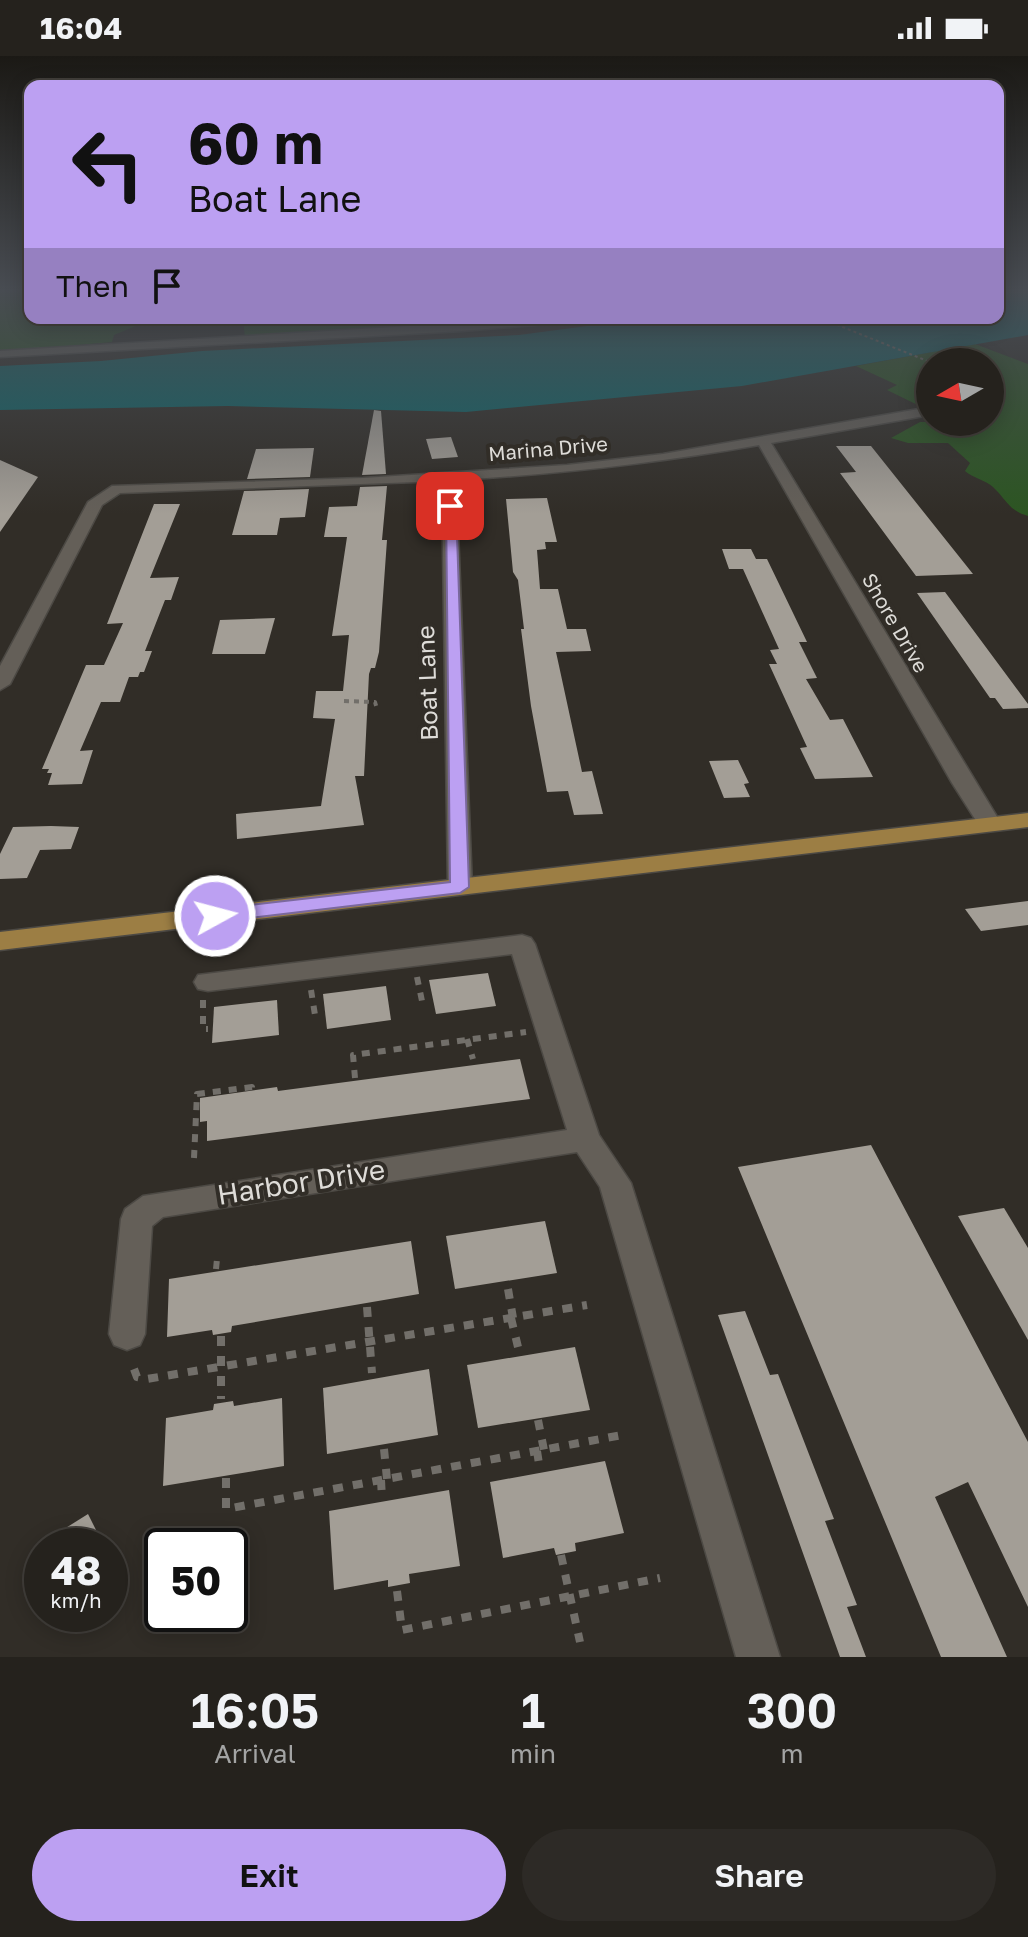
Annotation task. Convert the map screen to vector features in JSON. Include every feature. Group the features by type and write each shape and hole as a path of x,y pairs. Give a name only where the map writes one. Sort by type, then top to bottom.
{"main road":[{"path":"0,941 1028,820"}],"street":[{"name":"Marina Drive","path":"0,684 96,502 117,489 449,478 649,460 916,414"},
{"name":"Shore Drive","path":"763,441 990,825"},
{"name":"Boat Lane","path":"449,478 460,887"},
{"path":"206,990 522,944 585,1139 615,1183 758,1657"},
{"name":"Harbor Drive","path":"127,1334 137,1219 155,1205 585,1139"}],"path":[{"path":"344,701 375,702 377,709"},
{"path":"416,972 422,1001 429,1000"},
{"path":"311,986 315,1015 321,1014"},
{"path":"206,990 203,1029 208,1029"},
{"path":"355,1078 353,1055 527,1032"},
{"path":"467,1039 473,1059"},
{"path":"194,1158 197,1094 252,1087 252,1090"},
{"path":"216,1269 217,1259"},
{"path":"508,1289 518,1347"},
{"path":"134,1369 137,1377 142,1379 587,1305"},
{"path":"367,1307 372,1373"},
{"path":"221,1336 221,1399"},
{"path":"538,1420 540,1470"},
{"path":"226,1478 226,1509 622,1435"},
{"path":"382,1498 384,1449"},
{"path":"561,1555 580,1642"},
{"path":"397,1591 402,1630 660,1578"}],"green space":[{"path":"916,365 916,404 887,390 897,385 856,366"},
{"path":"1004,365 1028,365 1028,516 1012,508 990,485 965,471 970,463 948,443 908,443 891,438 916,424 916,436 1004,436"}],"water":[{"path":"861,365 742,386 466,412 228,406 0,410 0,366"}],"building":[{"path":"374,410 381,411 386,474 362,475"},
{"path":"451,437 458,457 432,459 426,439"},
{"path":"836,446 871,446 973,574 916,576 840,473 856,472"},
{"path":"314,448 310,477 247,479 256,449"},
{"path":"0,460 38,477 0,532"},
{"path":"387,486 382,540 387,540 379,652 375,668 371,668 369,674 364,776 355,776 364,825 237,839 236,814 321,806 335,719 313,718 316,691 343,691 349,635 332,636 347,537 324,537 329,507 357,506 360,487"},
{"path":"309,489 305,517 280,518 277,535 232,535 244,491"},
{"path":"547,498 557,542 545,542 546,549 537,550 540,589 558,589 567,629 586,629 591,651 556,652 582,772 592,771 603,814 574,815 568,791 547,792 531,706 506,499"},
{"path":"154,504 180,504 150,578 179,577 171,600 165,600 145,651 152,651 144,672 140,672 138,677 129,677 120,702 101,702 80,751 93,750 82,784 48,785 52,773 47,773 49,769 42,769 86,665 104,665 123,623 107,624"},
{"path":"722,549 751,549 756,559 767,559 807,642 799,642 817,678 806,679 830,720 843,719 873,777 815,779 800,748 807,747 769,664 777,664 770,650 779,649 743,569 729,569"},
{"path":"945,592 1028,708 1003,709 995,698 990,698 917,593"},
{"path":"275,618 265,654 212,654 220,620"},
{"path":"738,760 749,783 744,784 750,797 724,798 709,761"},
{"path":"13,827 79,827 71,849 40,850 27,878 0,879 0,854"},
{"path":"1028,901 1028,925 981,931 965,909"},
{"path":"488,973 496,1006 436,1014 429,980"},
{"path":"386,986 391,1020 327,1029 323,994"},
{"path":"277,1000 279,1035 212,1043 214,1007"},
{"path":"520,1059 530,1099 207,1141 207,1121 200,1122 200,1098 277,1087 278,1091"},
{"path":"871,1145 1028,1442 1028,1607 968,1482 935,1497 1007,1657 941,1657 738,1167"},
{"path":"1004,1208 1028,1248 1028,1340 958,1216"},
{"path":"545,1221 557,1273 455,1289 446,1236"},
{"path":"411,1241 419,1294 232,1326 231,1332 213,1335 212,1330 167,1337 169,1279"},
{"path":"745,1311 770,1375 778,1374 834,1519 825,1521 857,1605 847,1607 866,1657 840,1657 718,1315"},
{"path":"575,1347 590,1410 478,1428 467,1365"},
{"path":"429,1369 438,1435 327,1454 323,1388"},
{"path":"282,1398 284,1466 163,1486 166,1418 213,1410 214,1404 233,1401 234,1406"},
{"path":"605,1461 624,1533 575,1543 576,1551 556,1555 554,1548 503,1558 490,1482"},
{"path":"449,1490 460,1566 409,1574 410,1583 388,1587 388,1580 334,1590 329,1511"},
{"path":"88,1514 95,1528 66,1528"}],"route":[{"path":"215,916 460,887 450,506"}]}
